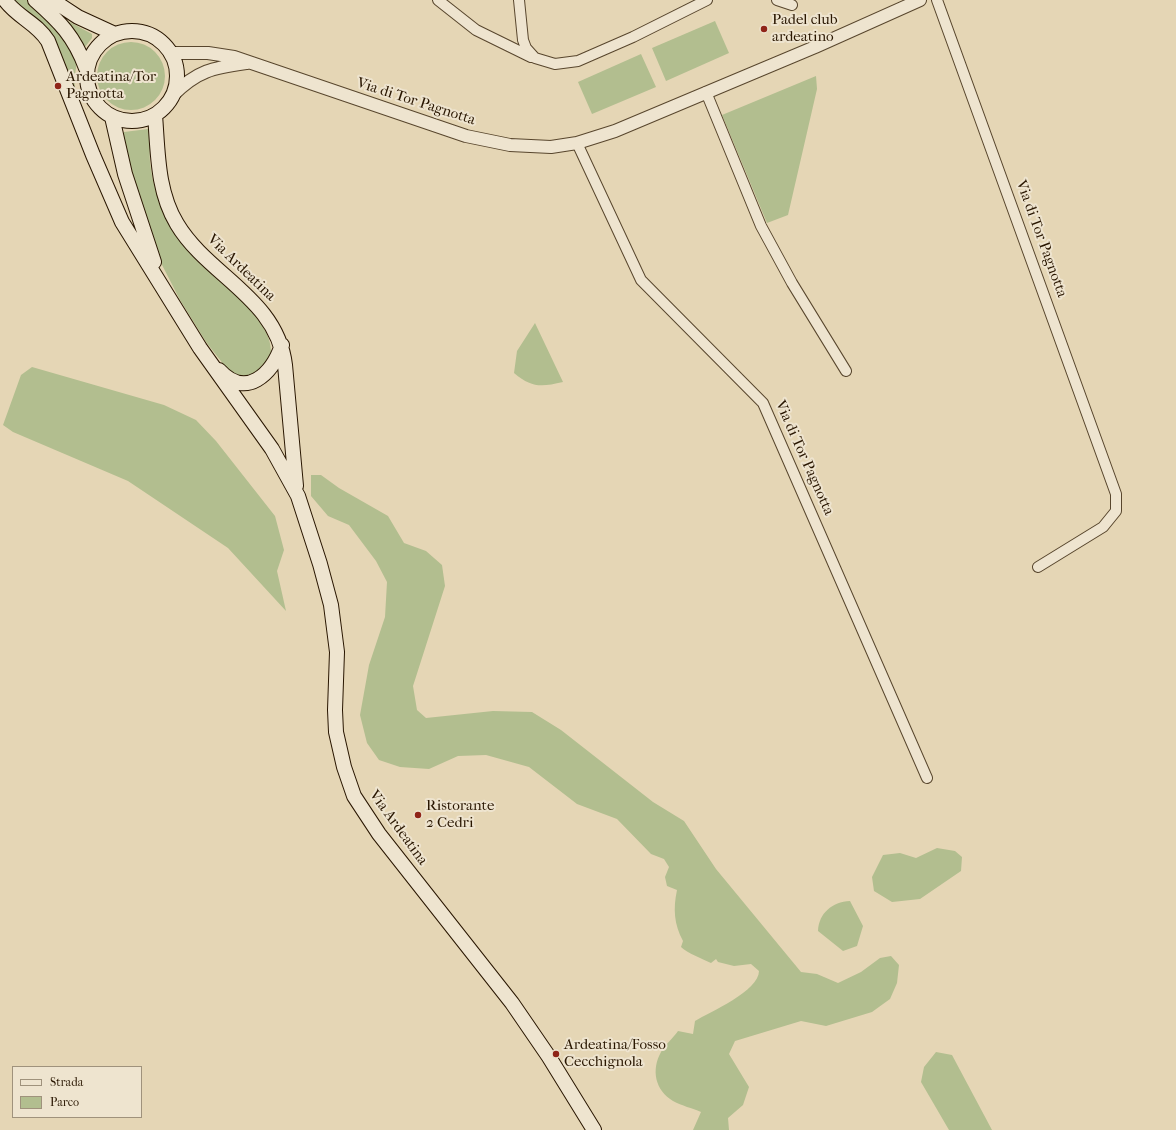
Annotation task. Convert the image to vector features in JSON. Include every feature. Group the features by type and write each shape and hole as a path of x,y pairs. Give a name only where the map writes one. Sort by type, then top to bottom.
{"main road":[{"name":"Via Ardeatina","path":"5,0 15,11 41,32 48,41 119,216 200,348 268,443 298,496"},
{"path":"35,0 54,16 76,44 86,68 88,86 92,96 99,107 112,117 130,121 145,119 155,115 166,106 173,95 177,77 176,66 170,53 158,39 150,35 132,31 115,34 99,43 94,50 86,68"},
{"path":"52,0 78,17 115,34"},
{"name":"Via Ardeatina","path":"155,115 161,182 167,203 176,223 192,245 259,308 272,325 282,346 298,496 320,564 331,605 337,652 335,710 336,732 344,767 354,796 383,839 512,1003 549,1057 594,1130"},
{"name":"Via Ardeatina","path":"112,117 125,174 164,289"},
{"path":"200,348 228,378 244,382 253,381 269,371 274,364 282,346"}],"street":[{"path":"438,0 476,30 535,58 555,64 578,61 633,38 707,0"},
{"path":"519,0 523,40 526,48 535,58"},
{"path":"777,0 792,5"},
{"name":"Via di Tor Pagnotta","path":"170,53 214,54 250,62 444,129 481,139 524,147 551,147 577,143 615,131 815,47 920,0"},
{"name":"Via di Tor Pagnotta","path":"937,0 1116,494 1116,510 1103,527 1038,567"},
{"path":"173,95 185,82 199,74 217,68 250,62"},
{"path":"706,92 761,226 792,283 846,371"},
{"name":"Via di Tor Pagnotta","path":"577,143 641,280 763,403 927,778"}],"green space":[{"path":"9,0 27,0 64,37 77,62 74,80 76,93 54,38"},
{"path":"64,19 92,34 92,38 85,47"},
{"path":"715,21 729,53 666,81 652,48"},
{"path":"131,42 144,45 155,52 162,63 165,76 162,89 155,100 144,107 131,110 118,107 107,100 100,89 97,76 100,63 107,52 118,45"},
{"path":"641,54 656,87 592,114 578,82"},
{"path":"816,76 817,89 788,215 767,223 722,115"},
{"path":"148,129 150,136 150,162 152,176 160,205 169,224 192,254 254,313 263,326 269,339 271,352 259,374 242,377 228,370 206,342 180,300 160,261 133,178 123,135 124,132"},
{"path":"535,323 563,382 549,385 537,385 520,378 514,373 517,351"},
{"path":"32,367 164,405 196,420 216,441 275,516 284,550 277,571 286,611 228,548 128,481 13,432 3,425 21,375"},
{"path":"311,475 321,475 339,488 388,516 404,543 426,551 442,565 445,586 413,686 417,710 426,718 493,711 532,712 561,730 653,802 684,821 716,869 801,972 817,974 838,983 861,972 880,958 891,956 899,965 897,983 890,999 872,1012 826,1026 801,1021 735,1041 729,1054 749,1087 743,1105 728,1118 729,1130 693,1130 701,1112 673,1101 662,1091 656,1079 656,1066 658,1059 663,1049 678,1031 693,1034 695,1021 743,993 757,979 759,971 751,964 734,966 718,962 716,959 711,963 691,954 681,947 683,941 675,916 677,890 667,886 665,877 669,867 664,859 651,854 617,819 577,804 529,767 486,755 458,756 429,769 400,767 379,760 367,743 360,715 369,665 385,617 387,582 376,561 349,525 328,516 311,496"},
{"path":"937,848 955,851 962,857 961,871 920,899 892,902 874,891 872,877 883,855 900,853 916,858"},
{"path":"850,901 863,926 857,946 843,951 818,931 821,919 832,906"},
{"path":"936,1052 952,1055 992,1130 949,1130 921,1082 924,1067"}],"place":[{"name":"Padel club ardeatino","path":"764,29"},
{"name":"Ardeatina/Tor Pagnotta","path":"58,86"},
{"name":"Ristorante 2 Cedri","path":"418,815"},
{"name":"Ardeatina/Fosso Cecchignola","path":"556,1054"}]}
